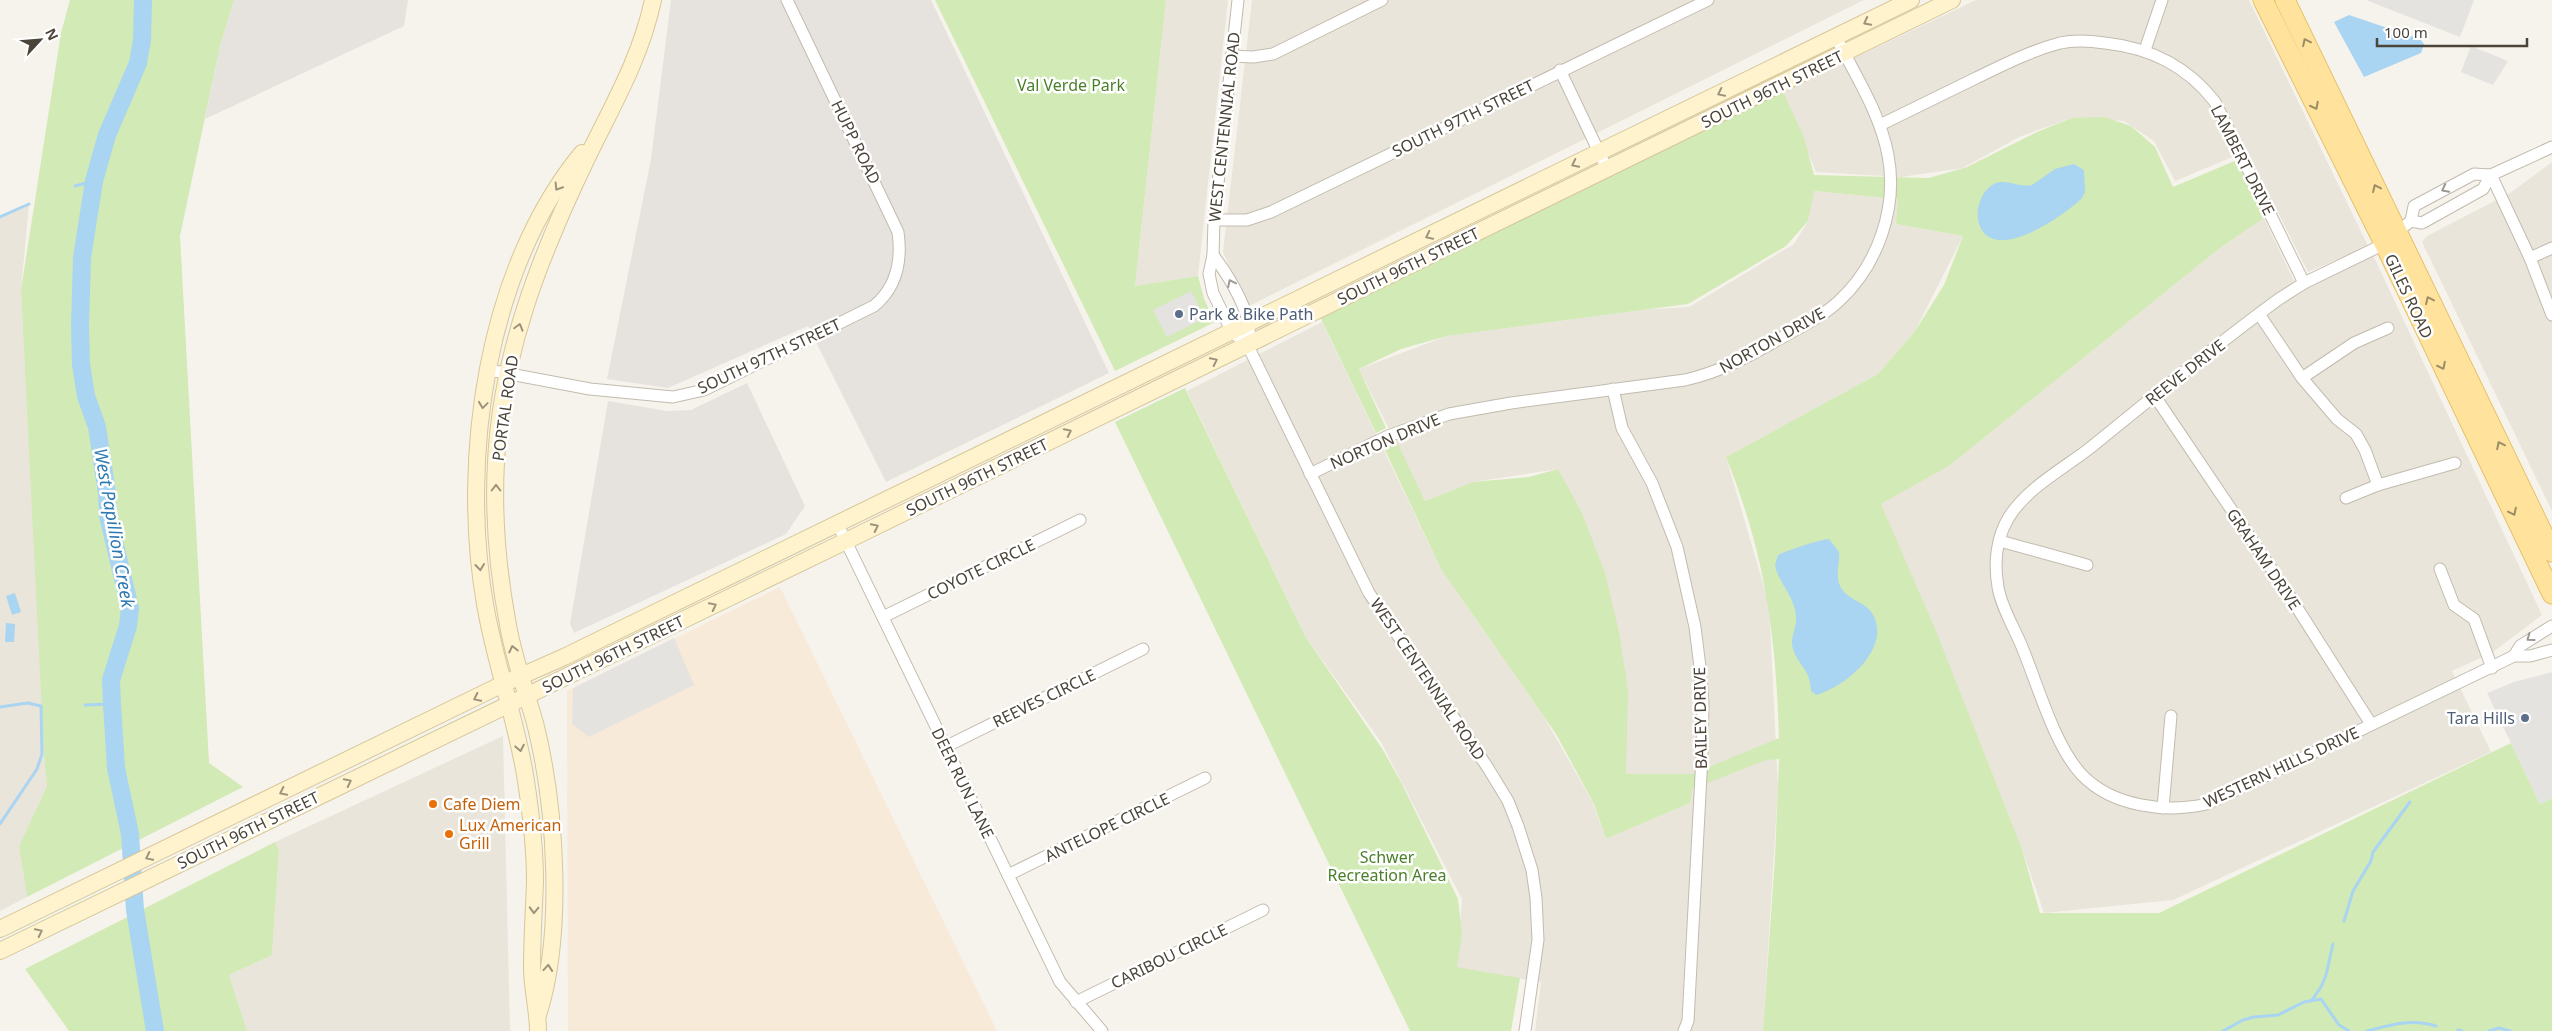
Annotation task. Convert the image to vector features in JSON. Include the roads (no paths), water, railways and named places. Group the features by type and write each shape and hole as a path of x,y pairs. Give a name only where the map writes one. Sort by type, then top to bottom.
{"main road":[{"name":"PORTAL ROAD","path":"538,1023 546,989 554,892 553,853 542,759 508,624 497,542 496,461 508,374 517,332 541,262 598,134 637,56 653,0"},
{"name":"SOUTH 96TH STREET","path":"0,929 503,684 521,678 838,525 1249,324 1597,147 1836,37 1911,0"},
{"name":"SOUTH 96TH STREET","path":"0,950 846,541 1952,0"},
{"name":"GILES ROAD","path":"2262,0 2397,232 2552,594"},
{"name":"GILES ROAD","path":"2285,0 2552,552"},
{"name":"PORTAL ROAD","path":"538,1023 532,970 535,879 530,811 520,747 503,684 485,604 477,528 477,457 489,370 504,310 531,237 569,170 598,134"}],"street":[{"name":"HUPP ROAD","path":"787,0 898,232 899,267 889,288"},
{"name":"WEST CENTENNIAL ROAD","path":"1238,0 1214,220 1213,255 1209,274 1213,293 1232,332 1247,344 1369,593 1488,768 1508,801 1532,870 1536,898 1538,940 1526,1031"},
{"path":"1231,56 1254,57 1273,54 1382,0"},
{"name":"SOUTH 97TH STREET","path":"1214,220 1247,220 1272,212 1560,70 1708,0"},
{"path":"2145,50 2162,0"},
{"name":"NORTON DRIVE","path":"1310,474 1388,436 1448,414 1685,380 1712,374 1733,365 1774,342 1839,301 1872,259 1885,224 1889,200 1888,157 1880,125 1836,37"},
{"name":"LAMBERT DRIVE","path":"1880,125 2021,56 2061,43 2092,41 2127,45 2145,50 2163,57 2184,70 2205,89 2215,102 2304,282"},
{"path":"1560,70 1607,169"},
{"path":"2397,232 2414,206 2474,174 2491,175 2552,147"},
{"path":"2491,175 2530,258 2552,315"},
{"name":"REEVE DRIVE","path":"2000,542 2010,516 2023,502 2154,395 2259,314 2304,282 2397,232 2422,223 2483,189 2491,175"},
{"path":"2530,258 2552,248"},
{"path":"1213,255 1225,271 1249,324 1251,336 1247,344"},
{"name":"SOUTH 97TH STREET","path":"489,370 590,389 673,397 704,390 874,306 884,297 889,288"},
{"path":"2259,314 2302,378 2336,420 2356,434 2365,450 2378,485"},
{"path":"2302,378 2354,343 2388,328"},
{"name":"BAILEY DRIVE","path":"1613,390 1622,428 1652,483 1677,547 1695,627 1700,667 1703,703 1702,756 1688,1021 1684,1031"},
{"name":"GRAHAM DRIVE","path":"2154,395 2289,595 2371,724"},
{"path":"2346,498 2378,485 2455,463"},
{"name":"COYOTE CIRCLE","path":"882,617 1080,520"},
{"name":"DEER RUN LANE","path":"838,525 1060,982 1102,1031"},
{"path":"2000,542 2087,565"},
{"name":"WESTERN HILLS DRIVE","path":"2000,542 1996,554 1998,590 2054,729 2082,775 2103,790 2130,803 2183,809 2207,804 2514,656 2530,656 2552,650"},
{"path":"2440,568 2454,605 2474,619 2492,668"},
{"name":"WESTERN HILLS DRIVE","path":"2514,656 2520,646 2552,626"},
{"name":"REEVES CIRCLE","path":"945,747 1143,649"},
{"path":"2163,808 2171,716"},
{"name":"ANTELOPE CIRCLE","path":"1008,875 1205,778"},
{"name":"CARIBOU CIRCLE","path":"1076,1002 1263,910"}],"water":[{"path":"2349,15 2420,39 2424,44 2421,53 2364,77 2334,22"},
{"path":"2074,164 2084,170 2085,192 2082,198 2064,213 2040,228 2013,239 2001,240 1991,238 1984,233 1980,227 1978,211 1983,195 1988,188 1998,182 2032,185 2055,169"},
{"path":"1829,539 1839,552 1838,573 1840,586 1843,591 1872,613 1877,626 1876,639 1871,652 1863,664 1852,675 1828,691 1816,695 1811,691 1809,677 1793,649 1792,640 1796,624 1795,608 1775,565 1778,555"},
{"path":"15,593 21,612 12,615 6,596"},
{"path":"6,623 15,624 14,642 5,642"}],"waterway":[{"name":"West Papillion Creek","path":"143,0 142,40 138,63 107,135 94,181 82,258 80,327 81,364 86,396 97,427 107,493 108,516 130,608 128,626 111,680 112,704 116,768 130,834 135,910 155,1031"},
{"path":"75,186 94,181"},
{"path":"0,217 29,204"},
{"path":"0,707 28,703 41,706 42,754 37,769 0,824"},
{"path":"85,705 112,704"},
{"path":"2344,921 2353,891 2371,861 2373,852 2410,802"},
{"path":"2312,1000 2321,987 2326,975 2333,944"},
{"path":"2223,1031 2243,1020 2278,1015 2304,1002 2321,999 2339,1025 2349,1031"},
{"path":"2367,1031 2410,1022 2436,1026"},
{"path":"2489,1031 2499,1028 2510,1031"},
{"path":"2458,1030 2462,1031"}],"place":[{"name":"Park & Bike Path","path":"1179,314"},
{"name":"Tara Hills","path":"2525,718"},
{"name":"Cafe Diem","path":"433,804"},
{"name":"Lux American Grill","path":"449,834"}],"park label":[{"name":"Val Verde Park","path":"1071,85"},
{"name":"Schwer Recreation Area","path":"1387,866"}]}
